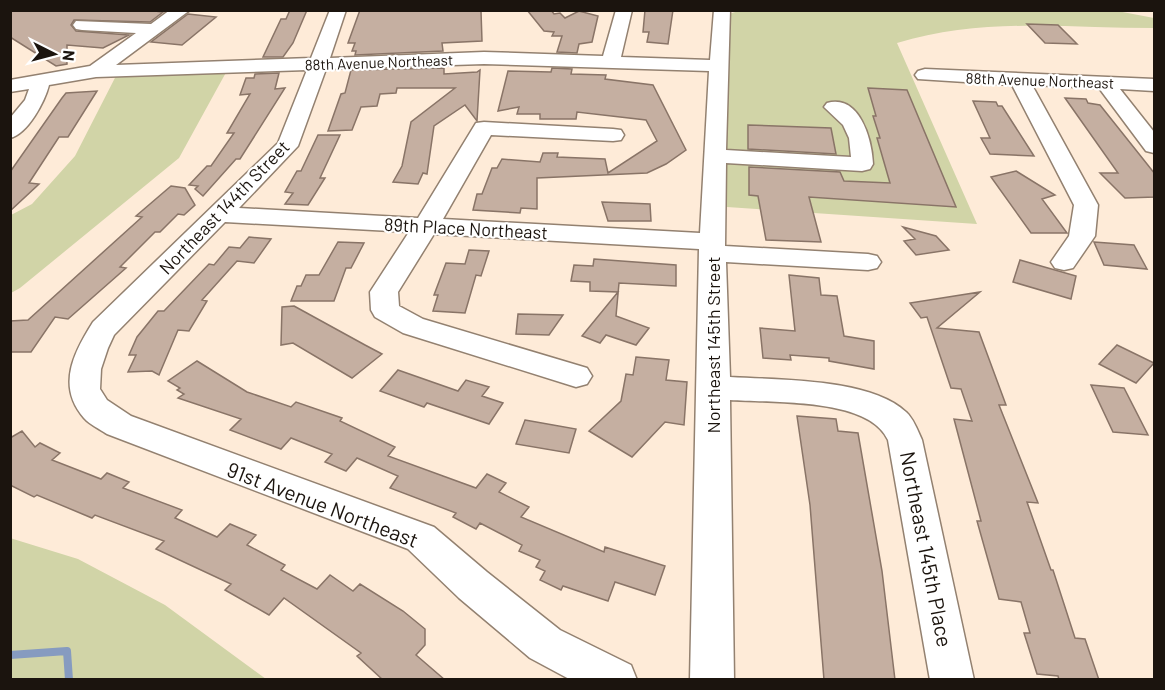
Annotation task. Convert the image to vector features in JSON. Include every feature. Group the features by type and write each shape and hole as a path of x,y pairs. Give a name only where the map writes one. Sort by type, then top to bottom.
{"street":[{"path":"96,71 182,10"},
{"name":"Northeast 144th Street","path":"84,386 87,357 103,329 287,146 338,10"},
{"path":"611,62 624,10"},
{"name":"Northeast 145th Street","path":"712,680 714,156 722,10"},
{"path":"82,25 153,29"},
{"name":"88th Avenue Northeast","path":"10,86 96,71 495,58 718,66"},
{"name":"88th Avenue Northeast","path":"925,75 1155,85"},
{"path":"1018,78 1086,205 1082,236 1064,262"},
{"path":"10,132 35,101 41,80"},
{"path":"1104,82 1155,146"},
{"path":"714,156 862,164 862,153 855,122 846,113 834,107"},
{"path":"576,376 413,326 385,310 384,292 484,128 613,135"},
{"name":"89th Place Northeast","path":"218,214 426,226 868,262"},
{"name":"91st Avenue Northeast","path":"84,386 95,409 119,425 421,538 473,585 545,644 616,680"},
{"name":"Northeast 145th Place","path":"714,388 844,398 871,407 895,421 906,440 952,680"}],"green space":[{"path":"742,10 1112,10 1154,18 1154,28 993,27 929,35 897,43 977,224 712,206 722,16"},
{"path":"229,67 179,158 11,293 11,215 32,204 75,156 119,70"},
{"path":"10,538 78,559 165,605 266,679 11,679"}],"building":[{"path":"10,10 163,12 150,22 74,20 71,25 76,31 129,35 103,48 67,45 67,64 56,66 10,37"},
{"path":"290,10 307,10 293,43 283,57 263,57 281,19 286,19"},
{"path":"360,10 481,11 482,41 442,43 443,51 355,55 356,51 352,51 355,43 348,43"},
{"path":"527,10 551,10 554,14 560,13 565,18 579,11 598,16 592,42 579,44 577,53 557,52 562,36 552,36 554,32 544,31"},
{"path":"645,10 673,10 668,44 647,42 649,32 643,32"},
{"path":"188,14 216,17 182,45 151,42"},
{"path":"1027,24 1058,25 1077,44 1045,43"},
{"path":"444,68 444,74 480,70 477,121 465,105 434,126 427,174 423,173 418,184 393,182 402,166 411,122 455,88 397,88 396,93 380,94 377,106 361,107 352,130 328,131 341,94 345,93 351,70"},
{"path":"552,68 572,69 571,74 606,75 605,79 653,85 686,150 666,164 647,173 537,178 537,209 521,208 520,213 473,210 477,194 482,194 492,168 497,168 502,159 540,162 543,153 558,153 557,157 605,159 608,173 657,141 646,120 577,112 576,119 540,119 540,114 517,114 519,107 498,111 508,71 551,72"},
{"path":"279,73 275,89 285,88 240,159 236,159 203,196 195,189 198,186 189,185 207,166 211,166 234,133 227,133 250,94 240,95 246,78 254,78 255,74"},
{"path":"868,88 907,90 956,207 809,197 821,242 766,240 758,196 749,195 749,167 840,172 844,181 890,183 877,138 880,138"},
{"path":"97,91 68,137 59,137 29,183 39,184 10,211 10,172 62,98 66,93"},
{"path":"1065,98 1086,99 1088,103 1100,105 1155,174 1155,197 1125,198 1100,173 1118,173"},
{"path":"973,101 996,102 998,106 1002,106 1034,156 990,154 981,138 990,138"},
{"path":"748,125 831,128 836,154 748,149"},
{"path":"318,135 340,135 320,178 325,178 308,205 285,204 293,193 285,192 297,171 301,171"},
{"path":"1016,171 1055,195 1042,199 1067,233 1031,233 991,177"},
{"path":"171,186 185,188 195,205 184,215 178,214 160,232 155,232 120,267 126,268 68,319 55,317 31,352 10,352 10,321 28,320 142,217 136,216"},
{"path":"602,202 650,204 651,221 608,221"},
{"path":"903,227 936,236 949,250 916,255 904,241 915,239"},
{"path":"249,237 271,239 254,263 237,261 202,300 207,301 189,331 178,330 159,375 152,371 128,372 136,355 129,355 137,337 158,311 164,311 209,264 214,265 229,247 240,248"},
{"path":"338,242 364,243 351,268 346,268 334,301 291,301 297,286 301,286 306,275 319,275"},
{"path":"1094,242 1134,245 1147,269 1104,265"},
{"path":"469,250 489,251 481,276 476,275 465,313 433,311 438,295 434,295 446,263 465,264"},
{"path":"594,259 676,265 676,286 619,283 616,316 649,328 636,345 606,335 600,343 582,336 618,292 590,291 590,282 571,281 574,265 593,266"},
{"path":"1020,260 1076,276 1071,299 1013,282"},
{"path":"789,275 819,278 821,295 837,296 844,336 874,341 874,369 829,361 829,358 790,355 791,360 763,358 760,328 795,331"},
{"path":"980,292 937,328 979,332 1006,405 999,405 1038,503 1027,502 1051,570 1053,570 1075,638 1085,639 1099,680 1059,680 1058,676 1037,674 1024,633 1030,633 1021,602 999,599 977,521 981,521 954,419 972,421 961,389 951,388 927,317 921,318 910,303"},
{"path":"294,306 382,354 352,378 293,343 281,345 282,307"},
{"path":"518,314 563,315 549,335 516,334"},
{"path":"1117,345 1154,363 1136,383 1099,364"},
{"path":"636,357 669,360 666,380 687,382 684,425 665,422 632,457 589,431 621,401 626,374 633,375"},
{"path":"197,361 247,392 291,407 296,402 342,418 340,421 395,447 388,456 476,488 487,474 506,483 499,492 529,507 521,517 604,552 605,547 665,566 655,595 615,582 608,601 563,586 561,590 540,580 545,571 536,567 540,560 519,551 522,545 480,523 476,529 453,517 456,513 390,488 398,476 357,458 346,471 325,462 332,454 291,438 281,449 230,430 241,419 178,398 184,394 177,390 180,388 168,381"},
{"path":"398,370 458,391 466,380 489,387 482,396 503,403 489,424 427,403 424,407 380,391"},
{"path":"1091,385 1124,388 1148,435 1113,432"},
{"path":"797,416 836,419 838,431 858,433 882,571 895,680 824,680 810,505"},
{"path":"525,420 576,429 569,453 516,444"},
{"path":"22,431 35,447 40,443 60,453 52,460 101,479 107,473 129,482 123,488 182,510 175,518 217,537 230,524 256,535 247,545 285,565 281,570 317,589 330,575 353,591 360,584 403,611 425,629 425,645 416,655 445,680 383,680 357,656 361,653 284,598 269,615 225,590 231,584 156,549 164,541 95,515 92,518 37,495 34,497 10,485 10,438"}],"waterway":[{"path":"10,655 67,651 69,680"}]}
